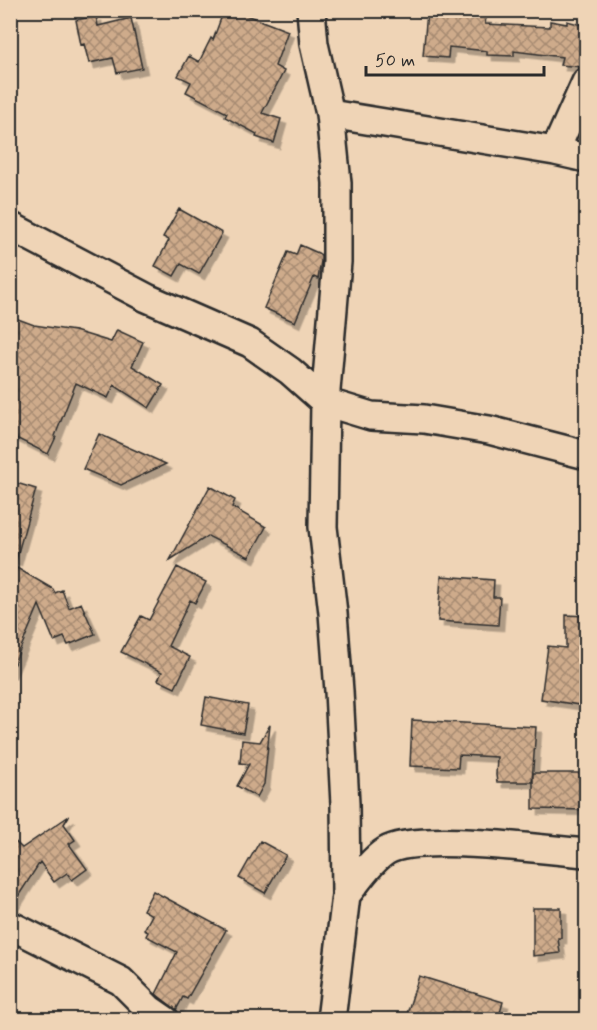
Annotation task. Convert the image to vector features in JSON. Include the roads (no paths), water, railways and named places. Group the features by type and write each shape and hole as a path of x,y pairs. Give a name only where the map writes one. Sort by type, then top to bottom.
{"street":[{"path":"311,10 314,44 330,114 337,183 337,262 325,402 323,527 339,691 345,804 346,895 332,1020"},
{"path":"555,151 586,82"},
{"path":"330,114 586,158"},
{"path":"10,226 147,298 250,343 290,370 325,402 371,416 424,419 489,430 586,454"},
{"path":"346,895 375,859 388,850 411,843 455,843 586,853"},
{"path":"10,925 121,981 149,1009 165,1020"}]}
